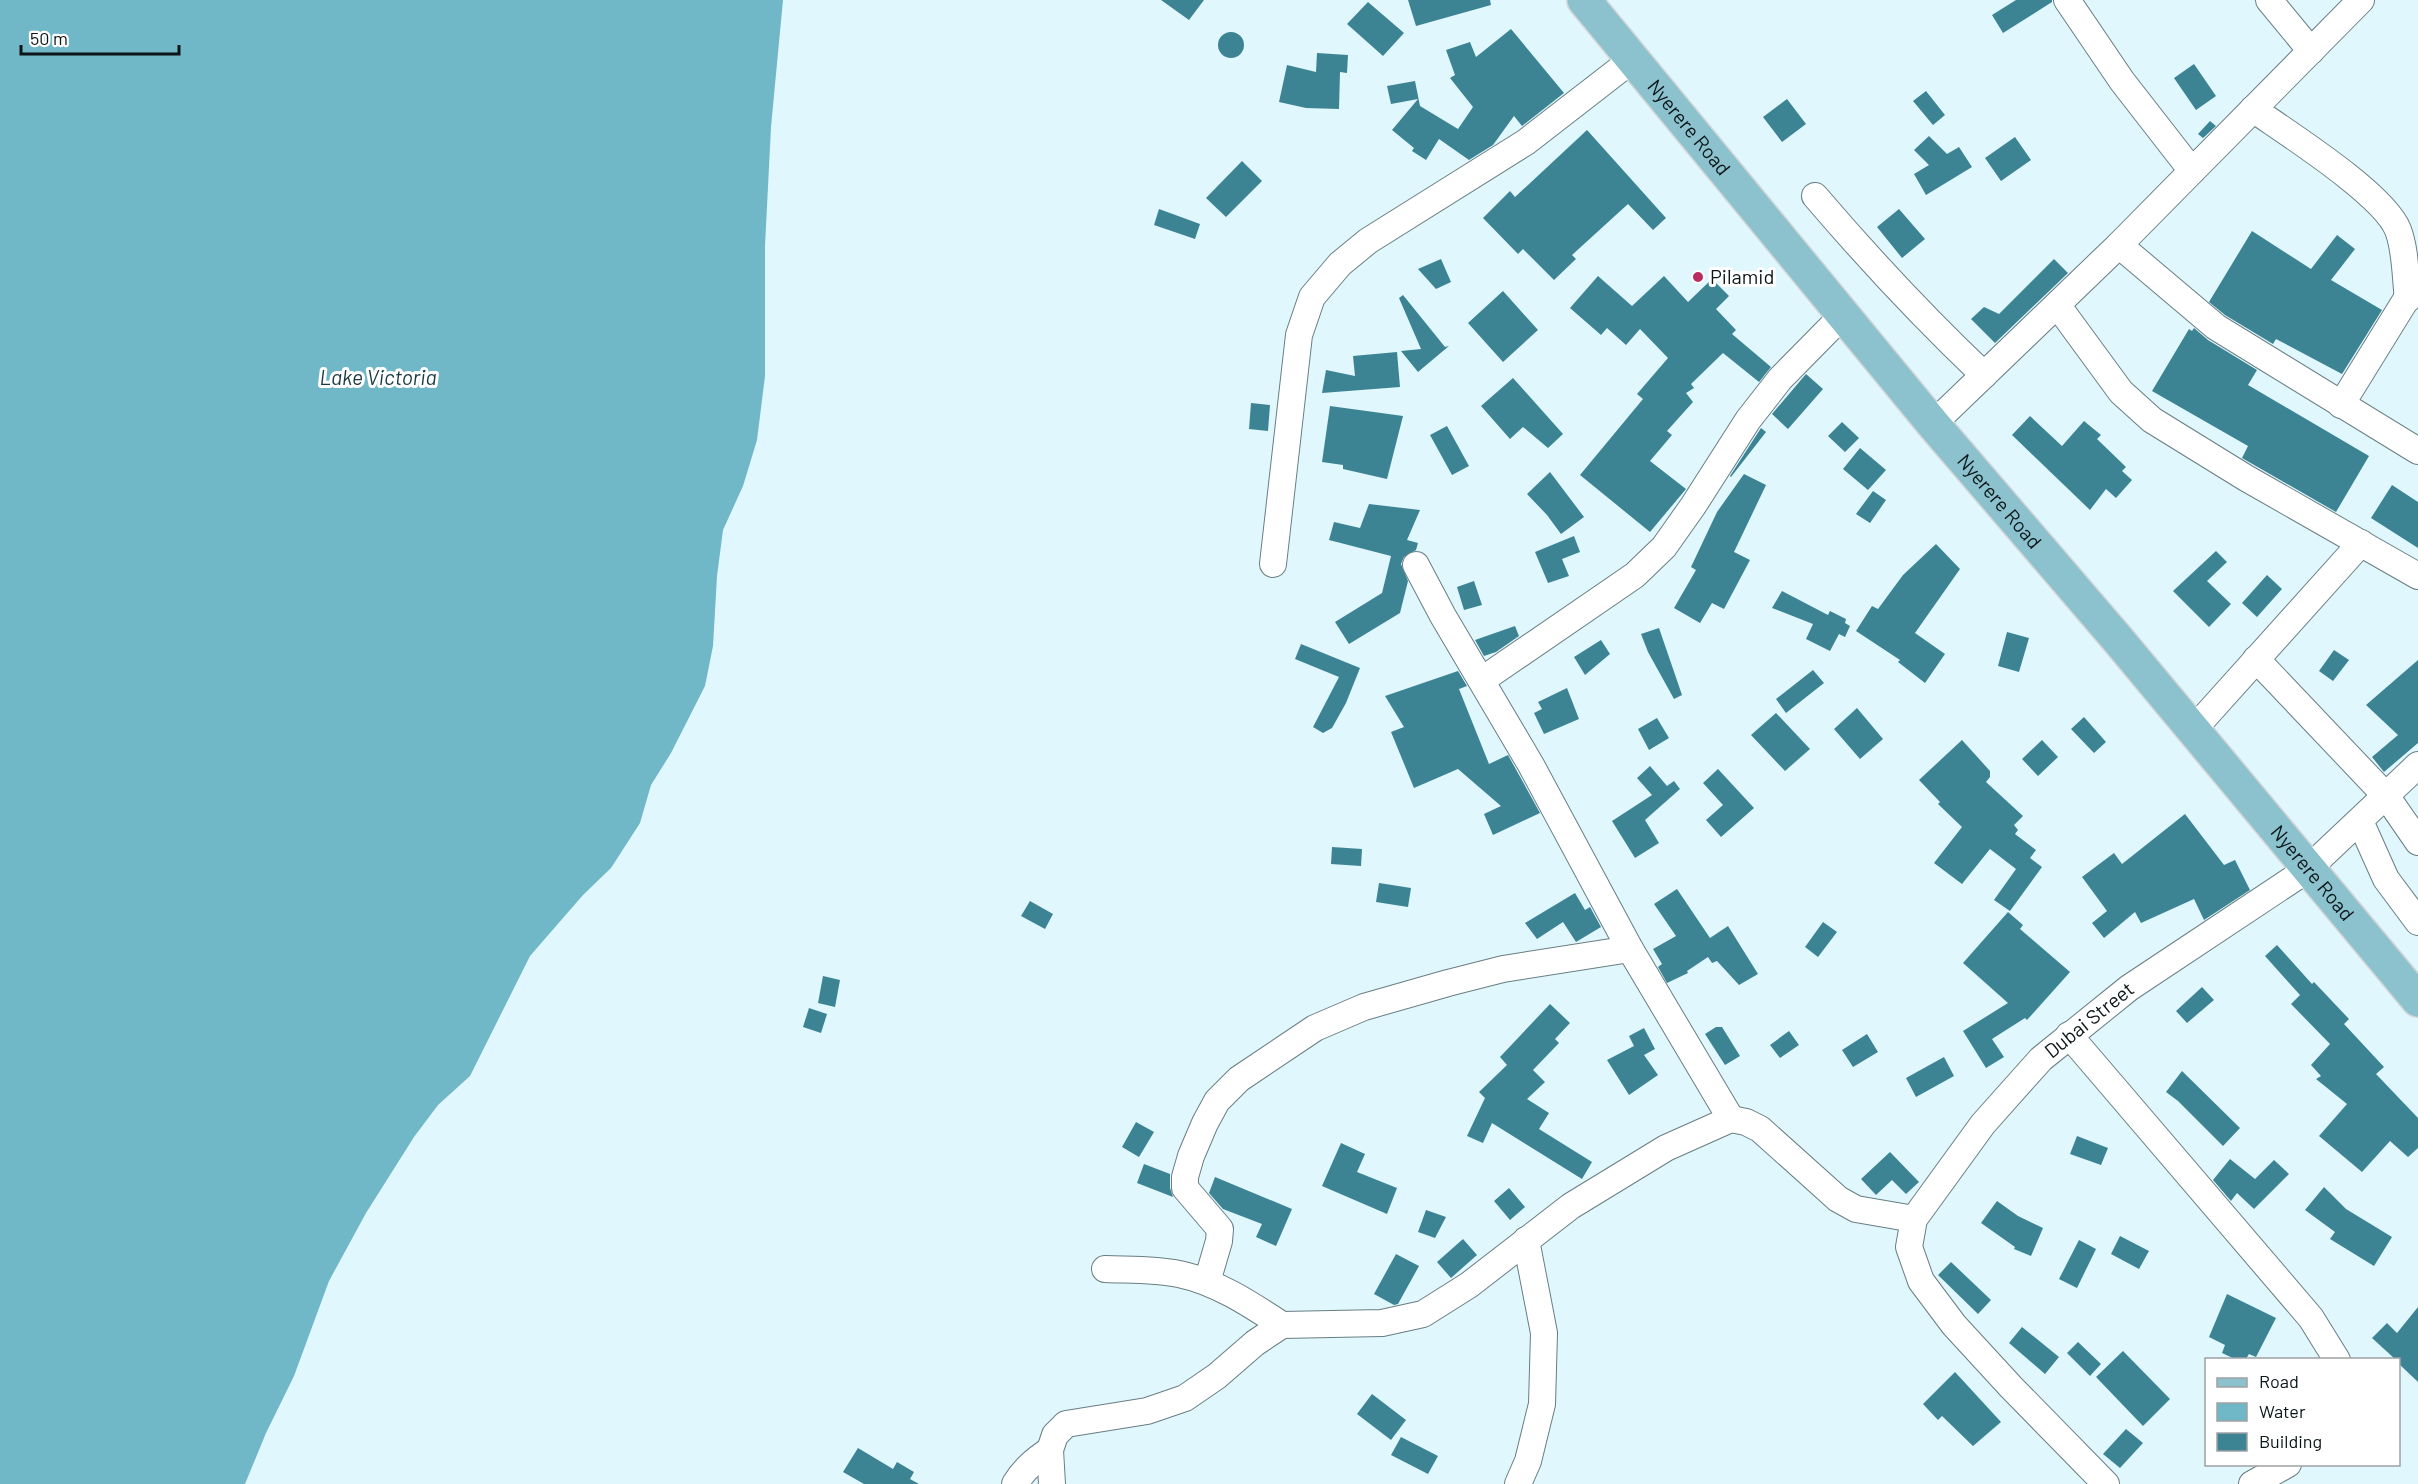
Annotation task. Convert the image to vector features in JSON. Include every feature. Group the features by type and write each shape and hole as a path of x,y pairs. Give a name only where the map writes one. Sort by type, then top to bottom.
{"main road":[{"name":"Nyerere Road","path":"1584,0 1933,424 2418,1000"}],"street":[{"path":"2067,0 2122,81 2192,171"},
{"path":"2269,0 2311,51"},
{"path":"1933,424 2120,245 2361,0"},
{"path":"1273,564 1299,335 1312,297 1340,264 1368,241 1526,142 1633,59"},
{"path":"2253,109 2366,191 2387,212 2397,229 2413,290 2341,405"},
{"path":"1815,196 1897,289 1984,375"},
{"path":"2120,245 2216,327 2418,452"},
{"path":"2058,306 2121,392 2152,420 2246,478 2418,576"},
{"path":"1482,680 1635,575 1664,548 1748,420 1780,379 1843,315"},
{"path":"2193,730 2361,543"},
{"path":"1416,565 1443,616 1531,765 1630,949 1731,1119"},
{"path":"2256,659 2387,796 2418,842"},
{"name":"Dubai Street","path":"1914,1219 1983,1125 2041,1059 2129,988 2308,868 2418,765"},
{"path":"2360,821 2386,879 2418,922"},
{"path":"1208,1282 1219,1241 1220,1228 1185,1188 1185,1177 1205,1122 1217,1101 1239,1079 1315,1028 1364,1007 1503,969 1630,949"},
{"path":"2069,1035 2311,1318 2336,1358"},
{"path":"1052,1484 1050,1450 1055,1435 1066,1424 1147,1411 1185,1398 1217,1376 1255,1343 1282,1325 1382,1323 1423,1314 1469,1285 1571,1206 1618,1175 1666,1148 1731,1119 1746,1122 1760,1129 1838,1199 1856,1209 1914,1219 1909,1247 1922,1281 1954,1325 2106,1484"},
{"path":"1518,1484 1528,1461 1542,1404 1544,1333 1526,1240"},
{"path":"1105,1269 1178,1274 1208,1282 1248,1302 1282,1325"},
{"path":"1015,1484 1034,1460 1050,1450"},
{"path":"2252,1484 2284,1466"}],"water":[{"name":"Lake Victoria","path":"0,0 783,0 771,127 765,246 765,376 757,440 743,486 723,530 717,576 713,646 705,686 671,753 651,785 640,823 611,868 583,895 530,956 470,1076 438,1105 414,1137 366,1213 329,1281 294,1376 266,1433 245,1484 0,1484"}],"building":[{"path":"1161,0 1204,0 1189,20"},
{"path":"1408,0 1490,0 1491,5 1416,26"},
{"path":"2016,0 2052,0 2052,2 2003,33 1992,15"},
{"path":"1368,2 1404,33 1383,56 1347,24"},
{"path":"1511,29 1564,93 1522,126 1514,116 1493,145 1469,160 1439,139 1426,160 1412,151 1414,148 1392,130 1418,99 1391,104 1387,86 1415,81 1420,106 1458,129 1473,107 1450,78 1455,75 1446,50 1470,42 1476,57"},
{"path":"1231,32 1240,36 1244,45 1240,54 1231,58 1222,54 1218,45 1222,36"},
{"path":"1317,53 1348,55 1347,73 1340,72 1339,109 1306,108 1279,102 1287,65 1316,72"},
{"path":"2194,64 2216,96 2196,110 2174,78"},
{"path":"1926,91 1945,115 1933,125 1913,101"},
{"path":"1787,99 1806,124 1782,142 1763,117"},
{"path":"2210,121 2216,126 2203,138 2198,134"},
{"path":"1587,130 1666,218 1653,230 1628,204 1572,255 1576,259 1554,280 1523,249 1518,254 1483,218 1510,191 1515,197"},
{"path":"1929,136 1947,154 1959,147 1972,167 1926,195 1914,174 1929,165 1914,150"},
{"path":"2015,137 2031,160 2001,181 1985,158"},
{"path":"1242,161 1262,181 1226,217 1206,198"},
{"path":"1159,209 1200,224 1195,239 1154,225"},
{"path":"1899,209 1925,239 1902,258 1877,227"},
{"path":"2252,231 2311,269 2337,235 2355,249 2331,280 2382,310 2342,374 2276,339 2273,344 2225,315 2209,302"},
{"path":"1441,259 1451,282 1436,289 1418,269"},
{"path":"2054,259 2068,273 1995,343 1971,319 1984,307 1999,314"},
{"path":"1598,276 1632,306 1664,276 1688,302 1712,279 1729,296 1716,309 1736,330 1732,334 1771,367 1759,382 1723,353 1691,384 1694,388 1686,393 1693,402 1667,431 1672,435 1650,461 1686,489 1650,532 1580,475 1643,399 1637,394 1668,358 1640,329 1626,345 1607,328 1601,335 1570,308"},
{"path":"1503,291 1538,330 1503,362 1468,323"},
{"path":"1403,295 1445,347 1449,346 1418,372 1401,351 1421,349 1399,298"},
{"path":"2194,328 2208,340 2257,370 2248,385 2369,456 2336,512 2242,458 2248,446 2152,391 2189,329 2192,331"},
{"path":"1397,352 1400,387 1322,393 1326,370 1355,376 1353,356"},
{"path":"1806,374 1823,389 1788,429 1772,414"},
{"path":"1513,378 1563,434 1548,448 1523,427 1510,439 1481,406"},
{"path":"1251,403 1270,405 1268,431 1249,429"},
{"path":"1330,406 1403,416 1387,479 1343,469 1343,465 1322,462"},
{"path":"2030,416 2062,446 2084,421 2101,435 2097,439 2126,467 2122,471 2132,480 2116,498 2106,489 2090,510 2012,435"},
{"path":"1842,422 1859,438 1845,452 1828,436"},
{"path":"1447,426 1469,466 1452,475 1430,435"},
{"path":"1761,428 1766,432 1731,477 1730,476"},
{"path":"1860,448 1886,470 1868,490 1843,469"},
{"path":"1550,472 1584,517 1561,534 1527,494"},
{"path":"1744,474 1766,485 1734,552 1750,560 1724,609 1712,603 1700,623 1674,608 1696,570 1691,567 1717,512"},
{"path":"2392,485 2418,502 2418,548 2371,518"},
{"path":"1873,491 1886,500 1870,523 1856,514"},
{"path":"1369,504 1420,510 1407,540 1418,543 1416,550 1404,557 1401,564 1408,581 1400,613 1349,644 1335,622 1382,593 1391,556 1329,540 1334,522 1360,528"},
{"path":"1574,536 1580,552 1562,559 1569,576 1548,583 1535,552"},
{"path":"1936,544 1960,569 1915,633 1945,654 1925,683 1898,662 1900,660 1856,631 1872,606 1878,609 1903,575"},
{"path":"2216,551 2227,562 2207,581 2231,604 2209,627 2173,591"},
{"path":"2267,575 2282,589 2257,617 2242,603"},
{"path":"1474,581 1482,605 1464,610 1457,587"},
{"path":"1782,591 1828,615 1830,611 1846,619 1845,623 1850,626 1845,637 1839,634 1830,651 1806,639 1813,624 1772,608"},
{"path":"1515,626 1519,636 1496,652 1484,656 1475,640"},
{"path":"1659,628 1682,695 1674,699 1648,652 1641,634"},
{"path":"2007,632 2029,638 2019,672 1998,666"},
{"path":"1601,640 1610,654 1585,675 1574,657"},
{"path":"1301,644 1360,668 1346,703 1332,728 1323,733 1313,727 1339,677 1295,659"},
{"path":"2334,650 2349,660 2333,681 2319,671"},
{"path":"2418,660 2418,743 2384,772 2372,757 2398,735 2366,705"},
{"path":"1813,670 1824,683 1786,713 1776,699"},
{"path":"1458,671 1467,686 1459,689 1489,764 1508,755 1540,813 1493,835 1484,814 1501,806 1458,769 1414,788 1391,732 1404,727 1385,696"},
{"path":"1567,688 1579,719 1544,734 1534,713 1542,709 1538,702"},
{"path":"1857,708 1883,739 1860,759 1834,729"},
{"path":"1776,713 1810,749 1785,771 1751,735"},
{"path":"2084,717 2106,742 2094,753 2071,729"},
{"path":"1657,718 1669,738 1649,750 1638,729"},
{"path":"1962,740 1990,771 1990,777 1986,782 2023,816 2014,825 2018,830 2015,834 2036,850 2030,858 2042,867 2010,911 1994,900 2016,869 1990,849 1962,884 1934,863 1962,827 1938,804 1940,802 1919,780"},
{"path":"2042,740 2058,757 2038,776 2022,759"},
{"path":"1650,766 1667,786 1674,781 1680,789 1645,820 1659,843 1635,858 1612,821 1652,795 1637,778"},
{"path":"1718,769 1754,808 1721,837 1706,820 1723,805 1703,783"},
{"path":"2185,814 2224,865 2235,860 2250,890 2204,920 2194,899 2141,923 2135,912 2104,938 2092,923 2107,911 2082,877 2114,853 2122,864"},
{"path":"1332,847 1362,849 1361,866 1331,864"},
{"path":"1379,883 1411,888 1408,907 1376,902"},
{"path":"1677,889 1710,938 1728,926 1758,974 1739,985 1717,961 1712,963 1708,957 1687,971 1688,973 1667,983 1658,967 1662,964 1653,949 1676,936 1654,904"},
{"path":"1575,893 1585,910 1590,907 1601,927 1576,942 1563,922 1537,939 1525,923"},
{"path":"1030,901 1053,914 1045,929 1021,916"},
{"path":"2008,912 2023,925 2020,929 2070,972 2027,1020 2025,1018 1992,1039 2004,1057 1986,1068 1963,1031 2008,1003 1963,963"},
{"path":"1823,922 1837,932 1818,957 1805,947"},
{"path":"2277,945 2312,984 2314,982 2349,1019 2344,1024 2384,1067 2376,1074 2418,1118 2418,1148 2408,1157 2390,1141 2362,1172 2319,1136 2347,1104 2316,1079 2321,1076 2311,1065 2330,1044 2291,1004 2300,995 2265,956"},
{"path":"823,976 840,980 835,1007 818,1003"},
{"path":"2202,987 2214,1000 2187,1023 2176,1011"},
{"path":"1550,1004 1570,1023 1555,1039 1559,1043 1533,1070 1545,1082 1527,1099 1549,1113 1539,1129 1592,1162 1582,1179 1492,1123 1483,1143 1467,1136 1485,1098 1479,1092 1507,1065 1500,1057"},
{"path":"809,1008 827,1014 821,1033 803,1027"},
{"path":"1716,1027 1722,1027 1740,1056 1725,1065 1705,1034"},
{"path":"1644,1028 1655,1049 1644,1055 1658,1075 1629,1095 1607,1060 1634,1046 1629,1036"},
{"path":"1789,1031 1799,1045 1780,1058 1770,1045"},
{"path":"1867,1034 1878,1052 1853,1067 1842,1050"},
{"path":"1944,1057 1954,1076 1916,1097 1906,1078"},
{"path":"2182,1071 2240,1128 2223,1146 2166,1092"},
{"path":"1136,1122 1154,1132 1139,1157 1122,1147"},
{"path":"2077,1136 2108,1148 2101,1165 2070,1154"},
{"path":"1341,1143 1365,1154 1357,1172 1397,1188 1387,1214 1322,1186"},
{"path":"1890,1152 1919,1182 1906,1194 1892,1180 1876,1195 1861,1179"},
{"path":"2230,1159 2255,1179 2274,1160 2289,1174 2254,1209 2237,1193 2231,1201 2213,1180"},
{"path":"1144,1164 1170,1174 1170,1188 1173,1197 1137,1183"},
{"path":"1215,1177 1292,1209 1276,1246 1256,1237 1262,1224 1223,1209 1209,1193"},
{"path":"2324,1187 2346,1209 2392,1237 2374,1266 2330,1239 2335,1232 2305,1210"},
{"path":"1509,1188 1525,1207 1510,1220 1494,1201"},
{"path":"1997,1201 2018,1216 2043,1228 2031,1256 2014,1249 2015,1247 1981,1223"},
{"path":"1426,1210 1446,1217 1435,1238 1418,1232"},
{"path":"2120,1236 2149,1251 2139,1269 2111,1254"},
{"path":"1463,1239 1477,1255 1451,1278 1437,1262"},
{"path":"2079,1240 2096,1249 2077,1288 2059,1279"},
{"path":"1396,1254 1419,1266 1398,1304 1394,1305 1374,1294"},
{"path":"1951,1262 1991,1300 1978,1314 1938,1275"},
{"path":"2227,1294 2276,1318 2256,1357 2249,1354 2247,1358 2233,1358 2222,1353 2225,1345 2209,1337"},
{"path":"2418,1307 2418,1382 2400,1365 2400,1358 2394,1358 2372,1338 2387,1323 2397,1333"},
{"path":"2022,1327 2059,1357 2045,1374 2009,1343"},
{"path":"2078,1342 2101,1364 2090,1376 2067,1353"},
{"path":"2123,1351 2170,1399 2143,1426 2096,1377"},
{"path":"1955,1372 2001,1422 1973,1446 1942,1416 1938,1420 1923,1404"},
{"path":"1372,1394 1406,1420 1391,1440 1357,1414"},
{"path":"2126,1429 2143,1443 2120,1468 2103,1454"},
{"path":"1401,1437 1438,1456 1428,1474 1391,1455"},
{"path":"858,1448 893,1469 897,1462 914,1472 910,1479 919,1484 864,1484 843,1472"}],"place":[{"name":"Pilamid","path":"1698,277"}]}
